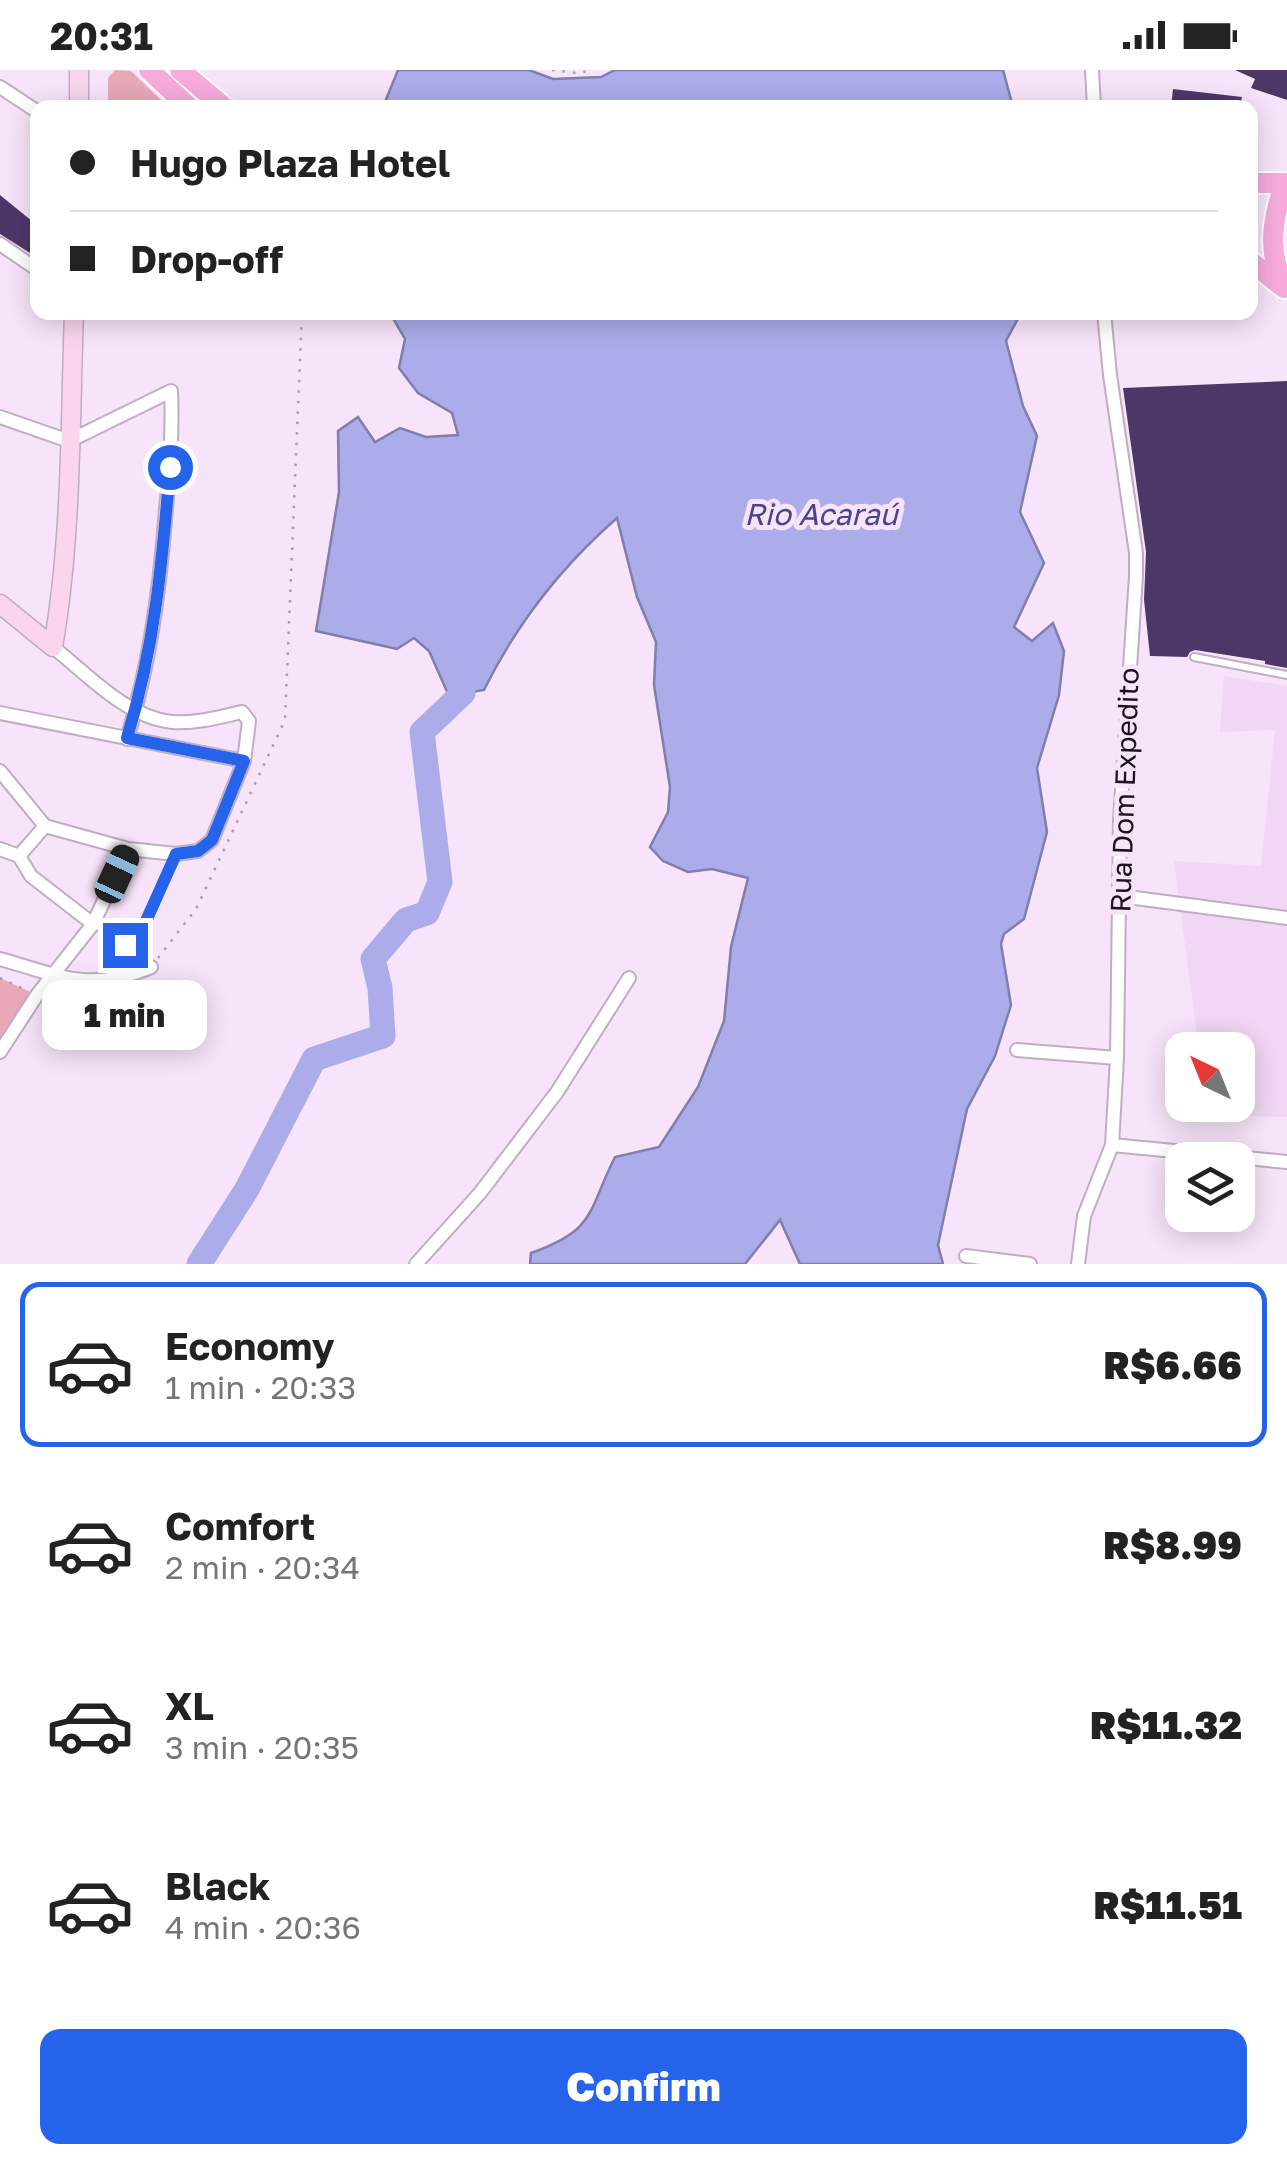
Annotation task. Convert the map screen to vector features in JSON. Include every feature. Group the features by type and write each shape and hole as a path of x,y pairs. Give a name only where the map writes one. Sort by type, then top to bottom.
{"main road":[{"path":"149,70 181,100"},
{"path":"180,70 199,78 218,100"},
{"path":"1258,183 1286,183 1274,220 1274,250 1287,288"},
{"path":"1258,268 1287,288"}],"street":[{"path":"79,89 90,70"},
{"path":"1092,70 1094,100"},
{"path":"0,87 30,107"},
{"path":"0,244 30,265"},
{"path":"53,647 61,599 74,320"},
{"name":"Rua Dom Expedito","path":"1078,1264 1084,1216 1112,1145 1120,820 1136,553 1105,320"},
{"path":"0,417 69,442 171,390 173,432 158,607 149,659 127,738"},
{"path":"0,604 135,712 174,722 242,712 249,721 244,761 212,840 198,851 176,854 128,849 45,826 0,771"},
{"path":"0,712 244,761"},
{"path":"18,856 45,826"},
{"path":"0,849 18,856 31,876 94,924"},
{"path":"0,1052 37,995 94,924 128,849"},
{"path":"1120,896 1287,918"},
{"path":"0,960 73,980 104,982 151,967"},
{"path":"416,1264 480,1193 557,1092 629,978"},
{"path":"1018,1050 1117,1058"},
{"path":"1112,1145 1287,1162"},
{"path":"966,1256 1030,1264"}],"lane":[{"path":"1194,656 1287,675"},
{"path":"94,924 125,945 135,942 176,854"}],"path":[{"path":"552,70 594,70"},
{"path":"0,978 83,1010 102,1009 123,999 196,909 286,720 302,320"}],"shaded area":[{"path":"115,70 131,71 161,100 108,100 108,78"},
{"path":"1224,676 1287,686 1287,1117 1255,1116 1255,1032 1197,1032 1174,861 1261,866 1275,730 1220,732"},
{"path":"0,978 37,995 0,1052"}],"water":[{"path":"398,70 529,70 553,79 601,77 615,70 1003,70 1011,100 386,100"},
{"name":"Rio Acaraú","path":"394,320 1017,320 1006,341 1023,406 1037,436 1020,512 1044,563 1014,627 1032,641 1053,623 1064,651 1059,695 1037,768 1047,832 1024,919 1004,934 1001,944 1011,1005 995,1056 967,1109 938,1245 943,1264 800,1264 780,1220 745,1264 530,1264 531,1253 568,1236 587,1217 615,1157 659,1147 698,1087 724,1021 731,947 748,878 712,869 688,872 663,861 650,847 668,812 670,787 654,685 656,642 637,597 617,518 542,598 484,690 449,696 429,651 414,638 397,649 316,631 339,492 338,431 358,417 375,442 400,428 426,437 458,435 452,413 418,393 399,368 405,339"}],"building":[{"path":"1235,70 1287,70 1287,100 1251,88 1255,79"},
{"path":"1173,89 1242,97 1241,100 1172,100"},
{"path":"0,195 30,219 30,253 0,234"},
{"path":"1287,381 1287,668 1195,650 1187,657 1150,656 1144,600 1146,552 1123,388"}],"waterway":[{"path":"199,1264 247,1189 314,1059 383,1036 380,988 373,959 406,920 427,913 440,882 422,732 463,693"}],"route":[{"path":"125,945 138,939 176,854 198,851 212,840 244,761 127,738 149,659 158,607 170,467"}]}
